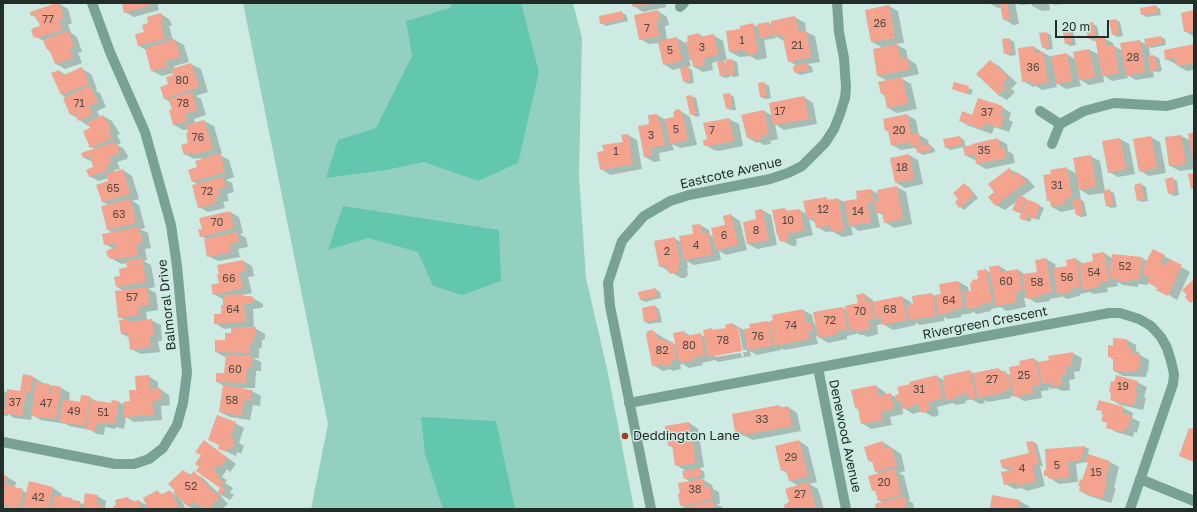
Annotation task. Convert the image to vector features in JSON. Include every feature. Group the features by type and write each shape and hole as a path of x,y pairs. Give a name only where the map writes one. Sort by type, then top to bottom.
{"street":[{"name":"Balmoral Drive","path":"3,442 115,464 134,464 149,459 163,448 177,425 183,403 187,373 177,266 171,225 145,132 110,52 92,3"},
{"name":"Eastcote Avenue","path":"629,403 610,306 608,283 622,241 644,216 670,201 764,180 788,173 802,166 825,143 834,129 840,114 845,98 846,87 846,73 839,32 837,3"},
{"path":"1052,144 1060,124 1084,111 1114,103 1167,106 1194,99"},
{"path":"1040,111 1060,124"},
{"name":"Rivergreen Crescent","path":"629,403 1110,313 1120,313 1128,315 1151,326 1161,337 1167,348 1174,374 1173,384 1130,509"},
{"name":"Denewood Avenue","path":"818,368 846,509"},
{"path":"629,403 651,509"},
{"path":"1140,479 1194,501"}],"green space":[{"path":"243,3 573,3 582,38 579,176 586,278 608,373 634,509 311,509 328,424"},
{"path":"453,3 521,3 539,72 518,163 478,181 424,162 386,170 326,178 338,140 376,128 412,56 406,21 450,8"},
{"path":"343,206 499,230 501,281 462,295 433,286 418,252 368,238 328,250"},
{"path":"421,417 496,421 515,509 443,509 425,454"}],"building":[{"path":"59,3 64,18 59,20 62,30 36,38 33,36 31,31 33,28 40,26 35,14 31,16 30,12"},
{"path":"150,3 151,5 124,13 122,4"},
{"path":"632,3 650,3 650,4 633,7"},
{"path":"1000,3 1007,3 1010,19 1003,20"},
{"path":"889,5 895,38 871,42 865,10"},
{"path":"1156,5 1157,13 1141,15 1140,8"},
{"path":"658,10 660,20 656,21 659,36 639,40 634,15"},
{"path":"1194,10 1194,30 1184,32 1181,13"},
{"path":"622,11 624,19 600,24 599,16"},
{"path":"161,13 163,21 160,21 165,39 138,46 135,34 144,32 142,25 148,23 147,17"},
{"path":"795,16 799,32 806,30 811,57 788,62 782,34 773,36 771,21"},
{"path":"1116,19 1119,34 1112,35 1109,20"},
{"path":"769,22 772,36 760,38 757,24"},
{"path":"1093,22 1096,37 1088,39 1085,24"},
{"path":"753,23 758,53 747,55 746,50 729,52 726,31 740,29 740,26"},
{"path":"1069,27 1072,42 1065,44 1062,29"},
{"path":"68,31 74,46 70,48 73,58 55,64 49,49 47,50 43,40"},
{"path":"1047,32 1049,47 1042,48 1039,33"},
{"path":"699,33 700,37 714,34 718,55 703,58 705,65 693,67 686,41 688,41 687,36"},
{"path":"1104,36 1106,46 1114,45 1119,73 1102,76 1095,38"},
{"path":"1161,36 1163,43 1146,47 1144,39"},
{"path":"677,37 682,61 663,65 658,41"},
{"path":"1009,38 1012,53 1004,54 1002,39"},
{"path":"175,39 180,57 165,61 167,67 151,71 145,48"},
{"path":"1140,40 1145,72 1126,76 1120,43"},
{"path":"897,44 901,59 907,58 910,69 877,76 873,49"},
{"path":"1194,44 1194,63 1177,66 1175,58 1165,60 1164,50"},
{"path":"1034,46 1035,53 1043,52 1048,82 1031,85 1031,81 1022,82 1018,48"},
{"path":"1089,49 1095,77 1079,80 1073,52"},
{"path":"1067,53 1072,81 1056,84 1051,56"},
{"path":"1154,55 1158,69 1150,71 1148,56"},
{"path":"732,59 735,74 728,76 725,60"},
{"path":"990,60 1008,77 1002,84 1006,87 998,95 976,74"},
{"path":"724,61 726,75 720,76 717,62"},
{"path":"191,63 199,87 164,99 160,87 168,84 166,77 173,75 171,69"},
{"path":"807,63 809,70 794,73 793,66"},
{"path":"688,66 691,80 683,82 680,68"},
{"path":"82,67 89,84 61,95 51,73 59,70 62,76"},
{"path":"902,77 908,104 887,108 884,94 881,94 878,82"},
{"path":"764,82 767,96 760,97 758,83"},
{"path":"954,82 969,86 967,94 952,89"},
{"path":"90,86 98,102 89,106 92,115 78,121 75,113 70,115 63,98"},
{"path":"192,92 197,110 185,114 187,121 173,125 169,110 172,109 168,99"},
{"path":"730,93 732,107 726,109 723,94"},
{"path":"692,95 696,114 690,115 686,96"},
{"path":"804,96 809,119 773,125 769,103"},
{"path":"978,98 1003,106 1000,115 1004,116 1000,128 984,123 982,129 959,121 962,111 972,115"},
{"path":"679,109 683,116 688,140 670,144 664,119 674,117 673,113 675,110"},
{"path":"764,110 769,134 761,136 762,139 754,141 753,137 747,138 741,115"},
{"path":"657,114 665,145 650,148 652,156 644,157 638,126 649,124 648,115"},
{"path":"907,114 911,135 919,133 921,145 911,147 910,142 891,146 888,130 885,131 883,119"},
{"path":"103,115 111,129 108,130 112,138 90,148 83,131 90,128 87,122"},
{"path":"729,118 734,141 704,146 703,140 707,139 703,123"},
{"path":"204,120 213,149 193,155 192,152 184,155 181,145 188,143 186,125"},
{"path":"1194,132 1194,158 1193,159 1188,134"},
{"path":"628,134 633,164 600,170 597,152 604,151 602,145 623,142 621,135"},
{"path":"1181,135 1186,164 1169,166 1165,137"},
{"path":"960,136 962,145 945,148 943,139"},
{"path":"1151,136 1157,168 1139,172 1133,139"},
{"path":"998,138 1000,148 1004,147 1006,158 976,164 974,154 965,156 963,147"},
{"path":"1120,138 1126,169 1108,173 1102,141"},
{"path":"114,142 119,150 118,154 109,157 111,164 106,165 107,170 89,177 86,170 93,167 90,156 83,158 81,153"},
{"path":"930,144 931,150 917,153 916,147"},
{"path":"220,153 225,172 192,182 188,170 197,167 195,161"},
{"path":"909,154 914,179 895,183 890,158"},
{"path":"1091,155 1096,187 1079,190 1073,158"},
{"path":"1067,167 1072,197 1064,199 1065,204 1051,207 1050,201 1047,201 1043,175 1051,174 1050,170"},
{"path":"1009,168 1014,175 1018,172 1026,182 995,206 988,197 994,192 988,184"},
{"path":"123,169 130,194 102,202 96,185 108,181 106,174"},
{"path":"1194,173 1194,188 1191,189 1188,174"},
{"path":"223,177 226,187 218,189 220,196 215,197 216,203 198,208 192,185"},
{"path":"1173,177 1175,192 1168,194 1165,179"},
{"path":"964,183 974,195 959,208 955,202 958,199 953,193"},
{"path":"1141,183 1144,199 1137,201 1134,185"},
{"path":"897,186 903,219 884,223 882,212 876,213 874,202 879,201 877,190"},
{"path":"871,189 874,202 867,203 871,222 849,226 844,201 857,199 856,191"},
{"path":"1110,189 1113,205 1106,206 1103,191"},
{"path":"1019,195 1026,198 1019,213 1012,210"},
{"path":"826,197 827,200 838,198 844,230 831,232 830,225 816,228 814,218 807,219 803,201"},
{"path":"1080,198 1083,214 1076,215 1072,200"},
{"path":"130,199 136,223 107,230 101,206"},
{"path":"1027,199 1040,205 1035,219 1027,216 1025,221 1019,218"},
{"path":"785,208 785,211 800,209 804,230 787,234 788,238 786,241 782,242 779,240 777,235 772,210"},
{"path":"762,209 769,240 747,244 743,222 756,219 755,210"},
{"path":"230,211 234,228 200,237 198,229 202,229 199,218"},
{"path":"731,214 738,245 716,250 711,228 725,225 723,216"},
{"path":"700,224 702,233 708,232 712,255 684,260 679,236 693,234 692,225"},
{"path":"139,227 142,244 136,244 138,255 118,259 111,259 108,257 106,252 109,249 116,248 115,243 104,245 102,234"},
{"path":"237,232 239,242 229,244 231,252 207,257 204,239"},
{"path":"675,237 680,263 678,263 679,269 676,273 671,274 667,271 666,265 659,267 654,241"},
{"path":"1153,249 1165,255 1160,263 1165,265 1169,259 1182,265 1168,296 1156,290 1157,288 1147,282 1149,278 1142,274 1144,265"},
{"path":"1104,252 1109,281 1098,283 1099,287 1083,290 1079,264 1093,261 1092,254"},
{"path":"1112,254 1142,257 1139,280 1129,279 1129,282 1113,280 1113,277 1109,277"},
{"path":"142,258 146,282 116,287 114,277 120,276 119,269 127,267 126,261"},
{"path":"1046,258 1052,292 1026,299 1022,274 1037,272 1035,260"},
{"path":"1076,258 1080,287 1057,295 1053,268 1067,266 1066,260"},
{"path":"243,260 246,271 239,272 243,288 213,295 211,285 219,283 217,265"},
{"path":"999,265 1001,272 1018,269 1022,291 1015,293 1017,302 996,306 989,267"},
{"path":"986,269 992,302 967,309 964,292 971,291 970,283 972,283 972,280 978,279 977,271"},
{"path":"1194,279 1194,303 1193,301 1190,303 1185,297 1187,295 1182,290"},
{"path":"959,281 963,308 938,315 935,295 941,294 939,284"},
{"path":"147,287 149,305 138,307 139,315 118,318 115,291"},
{"path":"656,288 657,296 640,300 638,292"},
{"path":"864,293 866,301 870,300 874,319 868,320 870,329 857,332 857,329 850,331 845,306 858,303 856,295"},
{"path":"932,293 936,316 909,320 907,305 913,304 912,296"},
{"path":"243,294 243,296 251,296 254,298 254,301 251,304 244,304 245,322 214,324 214,314 221,314 223,295"},
{"path":"902,296 907,320 882,325 881,318 876,319 872,302"},
{"path":"655,305 658,320 644,322 642,308"},
{"path":"843,307 847,329 838,331 838,334 818,338 813,312"},
{"path":"803,309 806,323 811,322 813,330 808,331 809,339 774,346 769,321 773,320 772,315"},
{"path":"128,319 128,322 152,319 154,336 149,336 151,347 130,350 128,333 121,334 119,320"},
{"path":"768,321 772,346 747,350 744,329 750,328 749,324"},
{"path":"733,323 733,327 738,326 742,351 708,357 703,330 712,328 712,330 726,328 725,325"},
{"path":"231,327 256,327 256,335 253,335 253,341 250,344 250,353 215,352 215,340 225,340 225,333 231,333"},
{"path":"652,330 656,333 658,340 666,339 667,343 673,342 676,359 671,360 672,364 652,366 646,334 648,331"},
{"path":"684,331 685,336 701,333 705,355 693,358 694,360 679,363 673,333"},
{"path":"1113,338 1127,339 1127,347 1131,347 1131,353 1140,354 1137,372 1113,371 1113,359 1108,357 1108,345 1113,346"},
{"path":"1073,352 1071,366 1065,367 1067,374 1060,375 1062,385 1051,387 1051,382 1042,384 1038,362 1049,360 1048,356"},
{"path":"226,355 252,356 252,367 247,367 246,383 216,382 216,373 224,373"},
{"path":"1034,358 1040,385 1032,386 1033,393 1014,397 1009,367 1020,365 1019,361"},
{"path":"999,368 999,372 1006,371 1006,375 1009,375 1011,386 1009,386 1010,390 1002,391 1003,393 978,398 973,373"},
{"path":"970,370 976,398 969,400 968,393 956,396 957,398 946,400 942,382 944,381 943,376"},
{"path":"23,374 33,376 31,393 26,392 22,416 4,413 7,389 20,391"},
{"path":"149,375 150,389 160,388 161,400 152,401 154,415 124,417 123,402 130,401 129,390 136,390 135,376"},
{"path":"937,375 943,398 928,402 930,409 923,413 920,411 918,404 902,409 901,402 897,402 895,395 899,394 897,387 910,384 909,382"},
{"path":"1116,375 1138,381 1135,391 1137,392 1134,406 1110,400 1111,393 1109,392 1111,381 1114,382"},
{"path":"36,382 50,384 49,393 51,393 52,385 61,387 56,419 31,416"},
{"path":"223,385 252,390 250,401 244,400 241,416 219,412"},
{"path":"876,385 878,396 891,393 894,409 881,412 883,420 861,424 858,408 855,408 851,390"},
{"path":"81,395 90,396 85,426 59,422 63,399 80,402"},
{"path":"91,400 111,403 112,400 119,401 115,424 107,422 106,424 96,423 95,431 86,429"},
{"path":"1099,400 1124,407 1122,413 1131,416 1128,428 1125,428 1124,433 1106,428 1107,423 1101,421 1103,414 1101,414 1102,411 1096,410"},
{"path":"779,405 780,408 788,406 792,426 743,435 742,431 735,432 732,414"},
{"path":"217,415 236,422 230,437 235,439 232,449 228,448 227,452 218,449 219,445 208,440"},
{"path":"689,422 696,463 675,466 672,445 668,446 665,426"},
{"path":"1194,425 1194,462 1179,456 1189,428 1192,429"},
{"path":"204,440 227,458 221,467 217,465 213,471 218,474 217,477 224,482 221,486 225,489 221,496 217,493 220,488 196,471 199,467 195,464 201,455 195,452"},
{"path":"799,440 808,476 789,481 786,470 781,471 775,446"},
{"path":"883,441 885,449 891,447 897,466 875,472 872,460 868,461 864,447"},
{"path":"1033,441 1039,464 1032,465 1036,481 1017,486 1016,482 1004,485 1001,472 1012,470 1011,466 1002,468 1000,460 1029,453 1026,442"},
{"path":"1085,446 1081,460 1068,462 1069,478 1049,479 1048,476 1044,476 1044,470 1046,470 1045,449"},
{"path":"1088,454 1110,461 1105,482 1107,483 1102,499 1079,491 1080,486 1078,486 1080,479 1082,480 1088,463 1085,462"},
{"path":"700,468 701,476 684,479 682,471"},
{"path":"895,469 901,495 878,501 875,490 872,491 868,476"},
{"path":"183,470 189,476 194,471 219,498 208,509 206,509 203,505 200,508 194,501 188,507 173,492 175,491 168,484"},
{"path":"3,475 7,476 5,484 23,489 19,509 8,509 9,506 3,505"},
{"path":"703,479 704,487 710,486 712,499 704,500 704,502 680,506 678,483"},
{"path":"29,481 53,487 48,509 22,509"},
{"path":"808,482 816,509 785,509 784,505 789,502 785,489"},
{"path":"158,490 160,495 170,490 179,508 148,509 143,498"},
{"path":"85,493 98,495 96,504 103,505 102,509 83,509"},
{"path":"54,495 80,501 79,509 51,509"},
{"path":"992,495 1020,500 1018,509 990,509"},
{"path":"904,496 907,509 876,509 875,504"},
{"path":"128,497 130,502 139,500 141,509 114,509 113,506 116,505 115,500"},
{"path":"713,501 715,509 680,509 680,508"}],"place":[{"name":"Deddington Lane","path":"625,436"}]}
